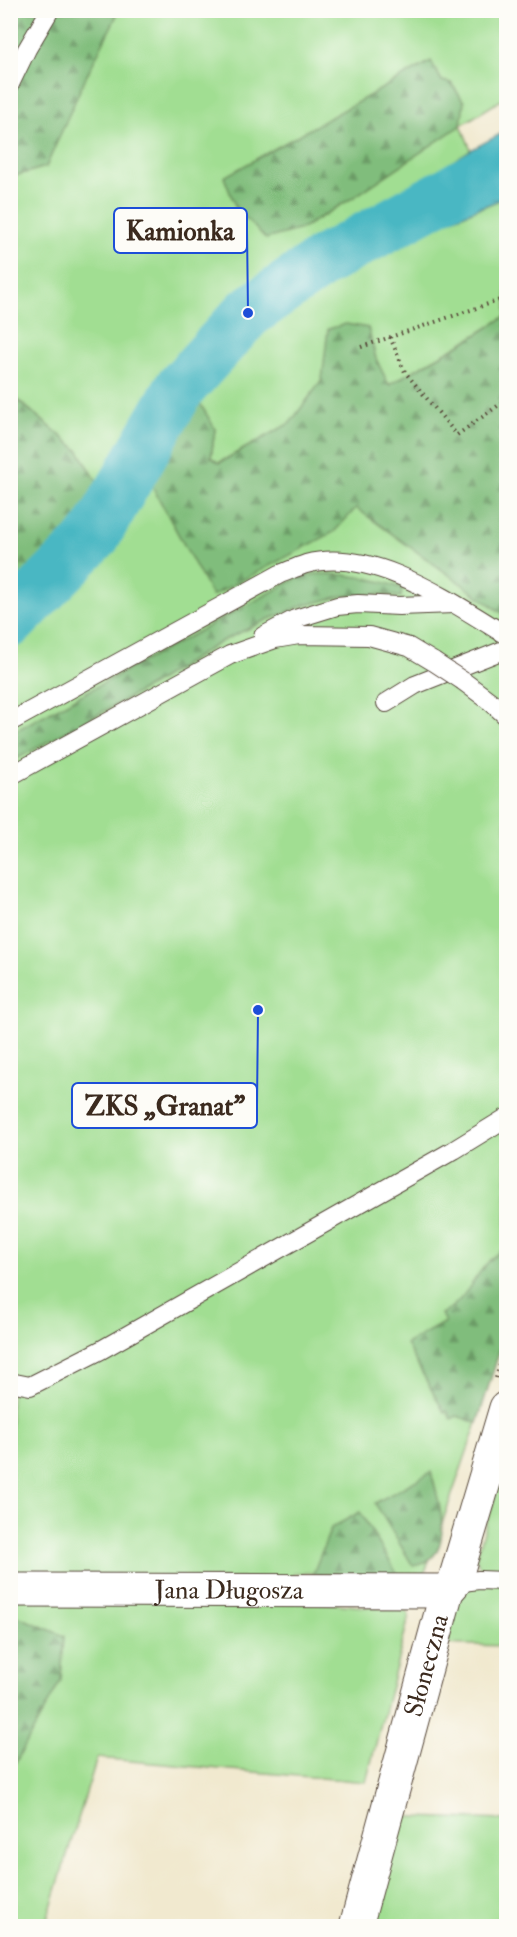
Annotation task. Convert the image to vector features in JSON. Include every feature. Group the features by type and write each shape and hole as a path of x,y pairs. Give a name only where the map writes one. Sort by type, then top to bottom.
{"street":[{"name":"Słoneczna","path":"357,1926 451,1587 507,1408"},
{"name":"Jana Długosza","path":"10,1590 451,1587"}],"lane":[{"path":"10,84 50,10"},
{"path":"10,722 280,574 306,564 343,562 390,571 455,604 507,635"},
{"path":"10,776 295,619 337,606 358,603 399,606 455,604"},
{"path":"230,654 275,639 299,635 369,636 393,641 409,647 463,681 507,716"},
{"path":"386,703 415,684 507,649"},
{"path":"10,1382 30,1386 101,1350 507,1118"},
{"path":"451,1587 478,1580 507,1581"}],"path":[{"path":"361,347 507,298"},
{"path":"390,337 405,372 456,435 507,400"}],"green space":[{"path":"11,11 115,11 116,17 83,83 46,167 11,177"},
{"path":"115,11 506,11 506,91 503,99 461,125 471,150 432,175 417,188 400,197 332,267 502,199 506,201 506,316 388,385 376,359 368,328 325,366 322,380 290,424 218,463 211,458 215,429 130,438 140,464 207,585 374,480 506,555 506,1330 477,1423 424,1575 295,1573 289,1579 11,1581 10,624 89,539 79,451 11,394 10,177 46,167 79,89 116,17"},
{"path":"431,61 442,81 451,83 464,102 461,125 354,197 301,229 266,239 236,208 224,177"},
{"path":"506,316 506,616 356,508 334,532 212,596 140,464 130,438 151,409 200,403 215,429 211,457 219,463 290,423 322,380 328,329 346,324 368,328 376,359 389,385"},
{"path":"10,394 79,451 110,503 89,539 11,624"},
{"path":"316,574 349,575 381,581 402,588 401,597 378,594 342,596 302,606 269,619 222,641 150,686 11,762 11,733 299,577"},
{"path":"506,1248 506,1330 477,1423 457,1416 451,1419 447,1411 444,1412 406,1344 445,1322 441,1314 460,1299 487,1263"},
{"path":"506,1459 506,1568 490,1573 480,1568 476,1558"},
{"path":"431,1472 441,1513 441,1541 436,1553 427,1561 413,1566 375,1503"},
{"path":"360,1512 399,1577 313,1574 331,1528"},
{"path":"454,1583 506,1584 506,1646 436,1644"},
{"path":"10,1597 316,1602 407,1611 409,1617 366,1782 97,1758 45,1926 11,1926"},
{"path":"17,1616 64,1636 61,1680 16,1762 11,1764 10,1617"},
{"path":"383,1816 506,1820 506,1926 354,1926"}],"water":[{"path":"506,131 506,193 502,199 331,267 322,250 417,188 432,175"}],"waterway":[{"path":"10,622 94,537 179,389 248,313 325,260 506,161"}],"place":[{"name":"Kamionka","path":"248,313"},
{"name":"ZKS „Granat”","path":"258,1010"}]}
